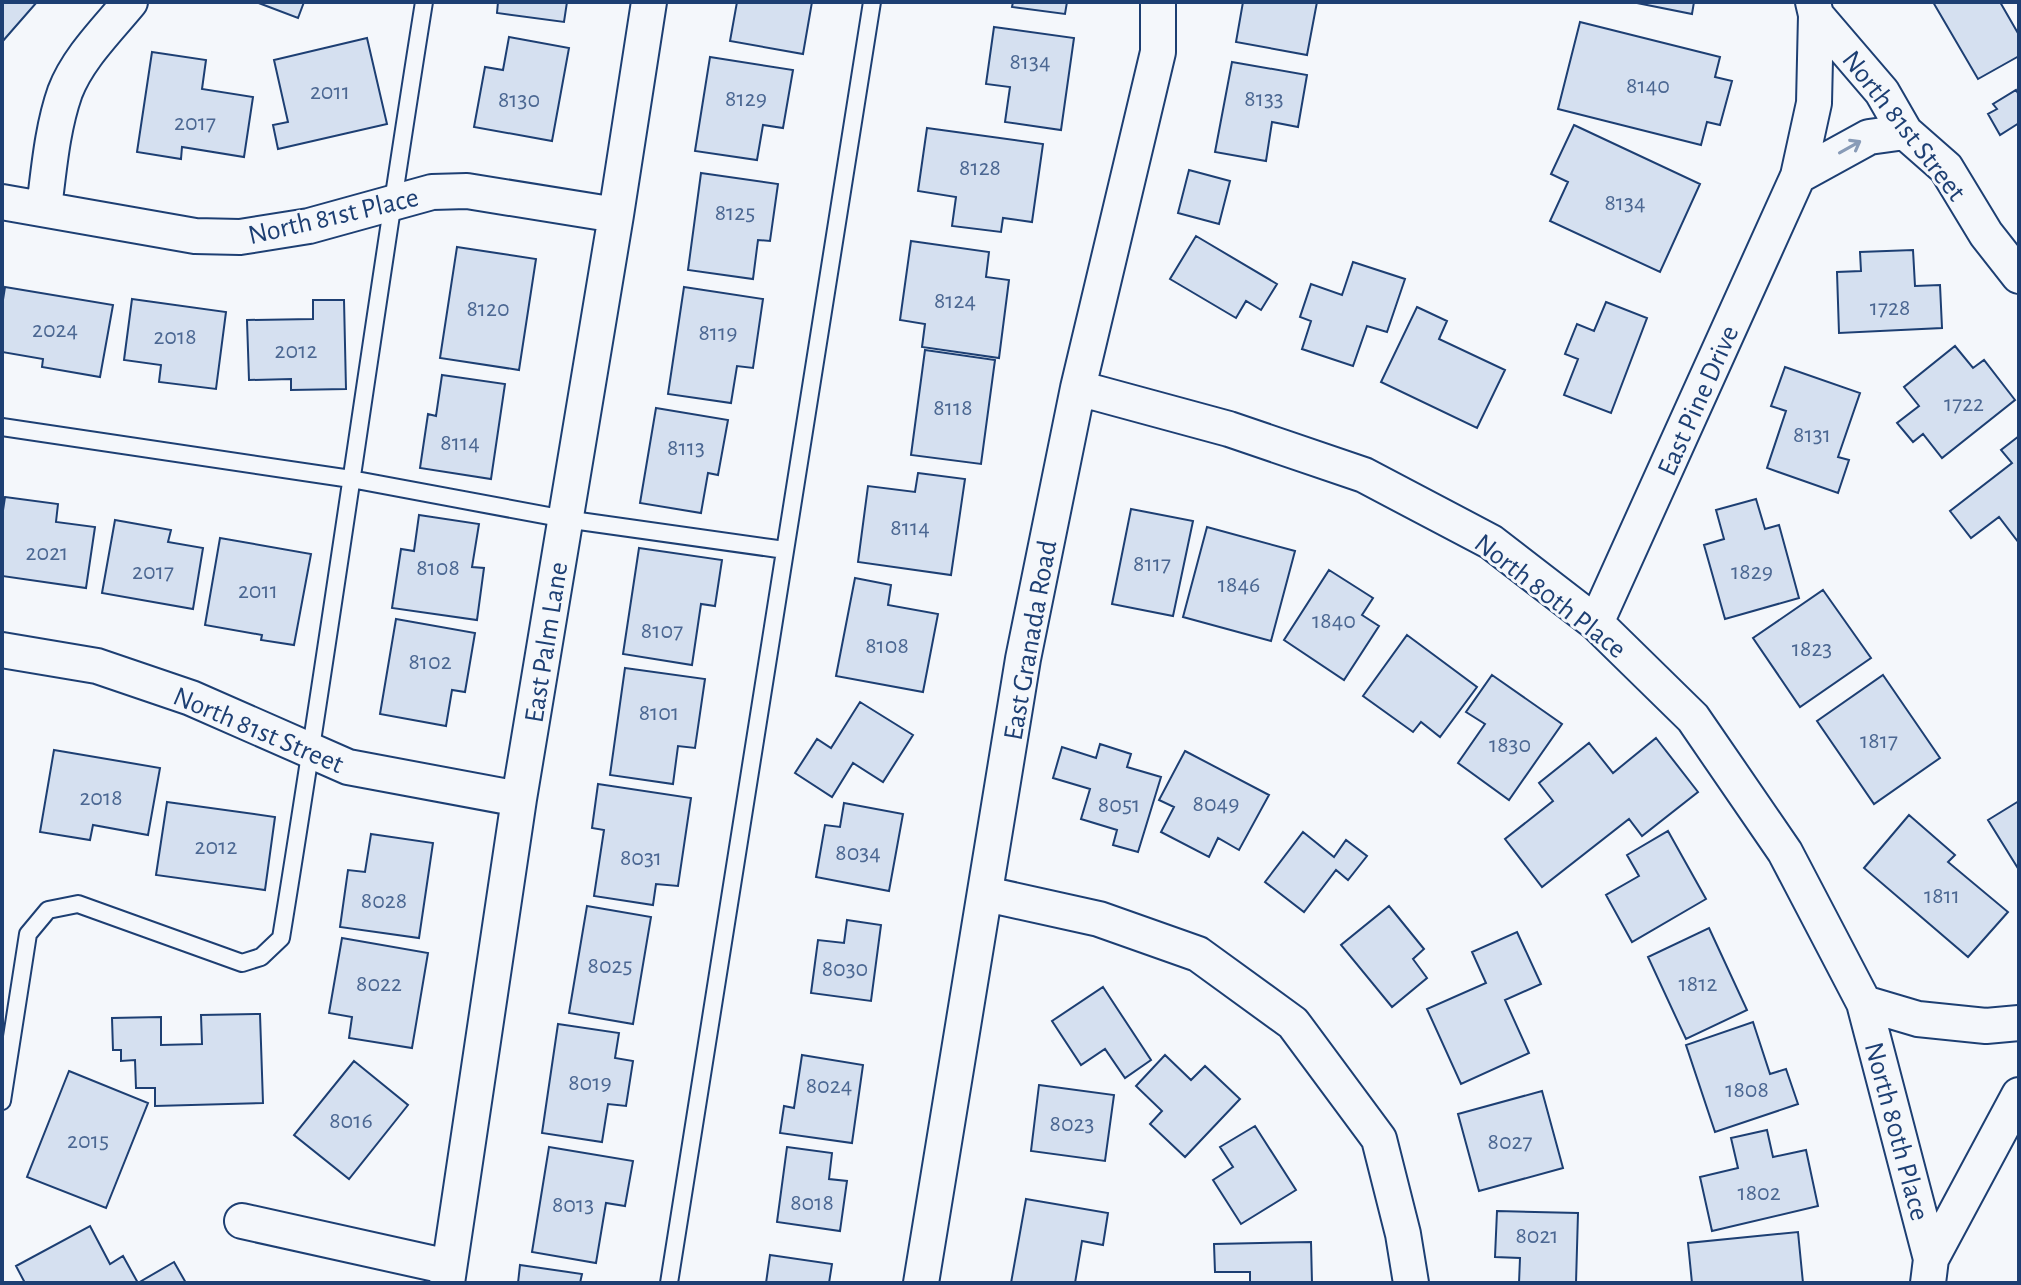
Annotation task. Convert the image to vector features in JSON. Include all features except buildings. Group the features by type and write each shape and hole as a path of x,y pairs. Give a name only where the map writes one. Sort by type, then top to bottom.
{"street":[{"path":"44,208 56,123 66,90 85,56 130,2"},
{"name":"East Palm Lane","path":"448,1275 519,799 649,2"},
{"name":"East Granada Road","path":"921,1283 1023,659 1078,388 1158,52 1158,2"},
{"name":"North 81st Street","path":"1814,9 1882,92 1905,132 1946,168 1986,234 2019,276"},
{"name":"East Pine Drive","path":"1596,623 1798,176 1814,103 1814,9"},
{"path":"1798,176 1869,137 1905,132"},
{"name":"North 81st Place","path":"2,202 195,236 240,237 309,226 432,192 467,191 616,215"},
{"name":"North 80th Place","path":"1078,388 1229,429 1364,475 1491,542 1596,623 1693,718 1785,852 1864,1003 1930,1271"},
{"name":"North 81st Street","path":"2,650 97,666 191,698 348,767 519,799"},
{"path":"986,894 1099,919 1198,954 1293,1023 1379,1139 1403,1234 1411,1283"},
{"name":"North 80th Place","path":"1864,1003 1918,1019 1986,1026 2019,1023"},
{"path":"1930,1271 2019,1095"},
{"path":"242,1221 448,1275"}],"lane":[{"path":"2,1101 28,934 48,910 78,904 242,963 261,957 281,938 312,751 424,2"},
{"path":"669,1283 872,2"},
{"path":"2,427 351,479 565,519 785,550"}]}
